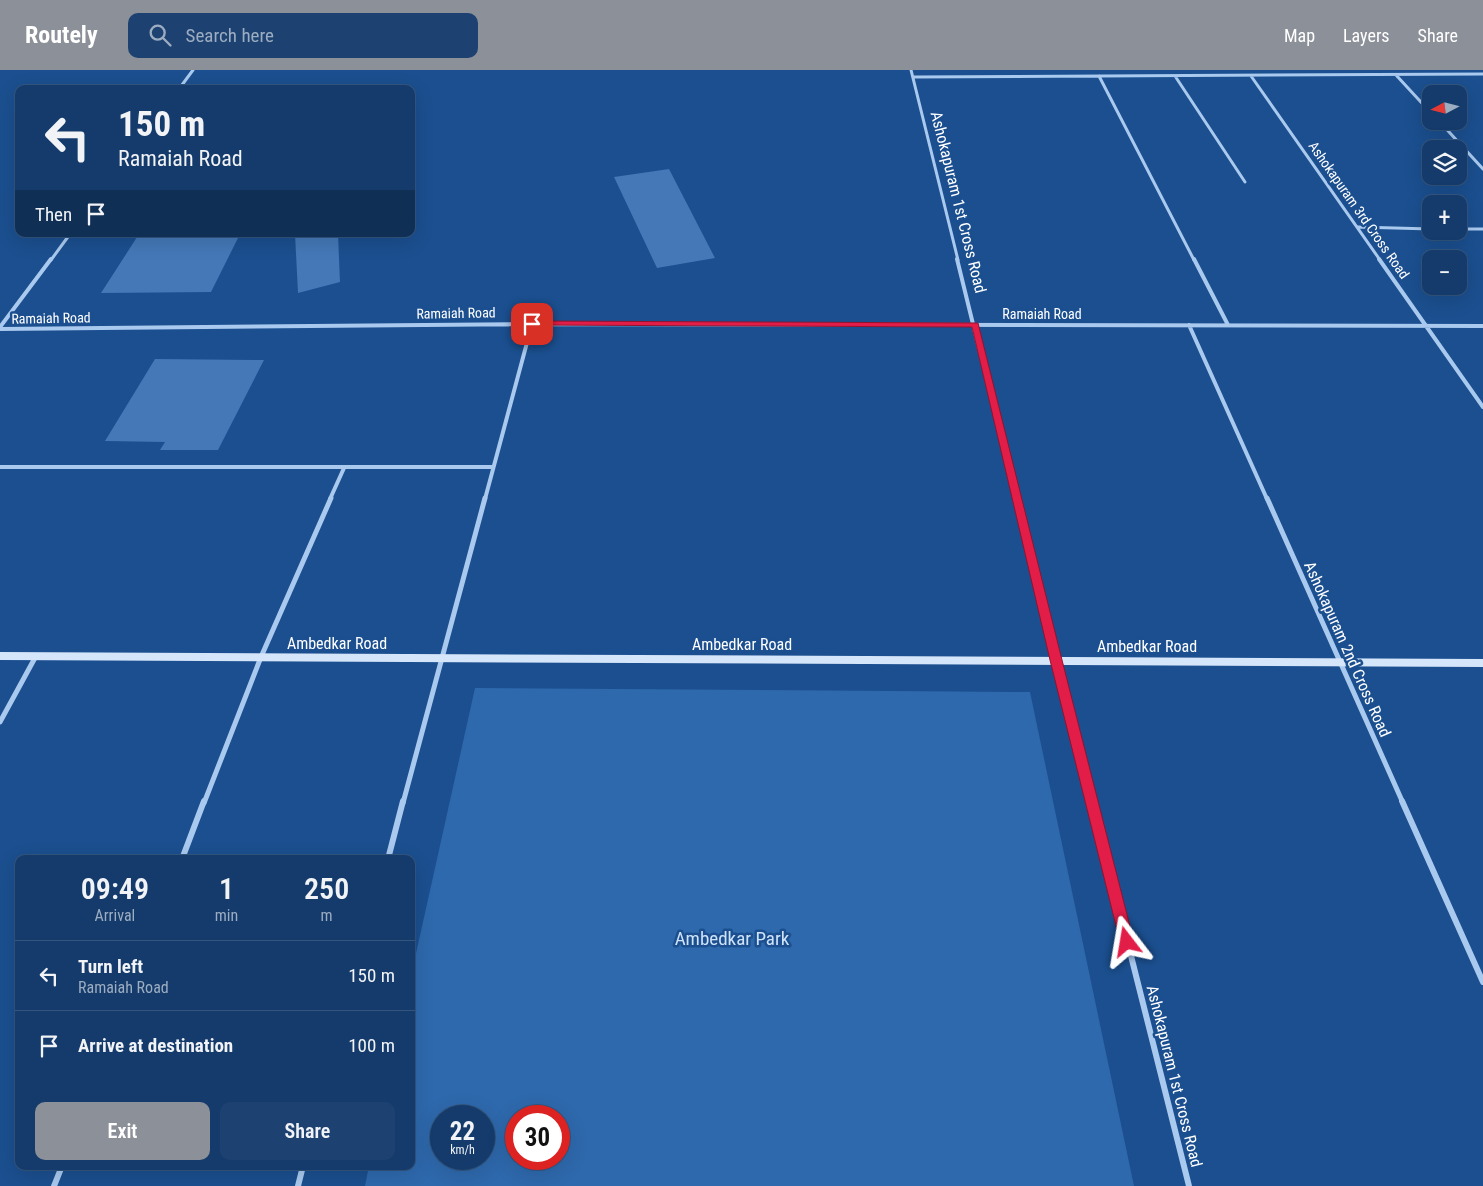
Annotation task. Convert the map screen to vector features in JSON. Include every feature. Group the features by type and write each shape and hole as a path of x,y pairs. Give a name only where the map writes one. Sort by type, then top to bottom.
{"street":[{"path":"182,85 193,70"},
{"name":"Ashokapuram 1st Cross Road","path":"912,70 1056,660 1189,1186"},
{"path":"913,77 1483,74"},
{"path":"1396,75 1422,103"},
{"path":"1099,76 1228,325"},
{"path":"1175,76 1245,182"},
{"name":"Ashokapuram 3rd Cross Road","path":"1251,76 1483,407"},
{"path":"1447,130 1483,169"},
{"path":"1358,228 1422,229"},
{"path":"1467,229 1483,229"},
{"path":"0,328 68,237"},
{"path":"389,855 532,324"},
{"name":"Ramaiah Road","path":"0,328 532,324 1483,326"},
{"name":"Ashokapuram 2nd Cross Road","path":"1189,325 1483,982"},
{"path":"0,467 492,467"},
{"path":"184,855 261,657 344,468"},
{"name":"Ambedkar Road","path":"0,656 1483,663"},
{"path":"0,722 36,656"},
{"path":"54,1186 60,1170"},
{"path":"298,1186 302,1170"}],"green space":[{"name":"Ambedkar Park","path":"475,688 1030,692 1134,1186 365,1186 368,1170 415,1170 415,958"}],"building":[{"path":"669,169 715,258 657,268 614,177"},
{"path":"137,237 238,237 211,292 101,293"},
{"path":"295,237 338,237 340,282 298,293"},
{"path":"155,359 264,360 218,450 160,450 165,442 105,441"}],"route":[{"path":"532,324 975,325 1127,942"}]}
